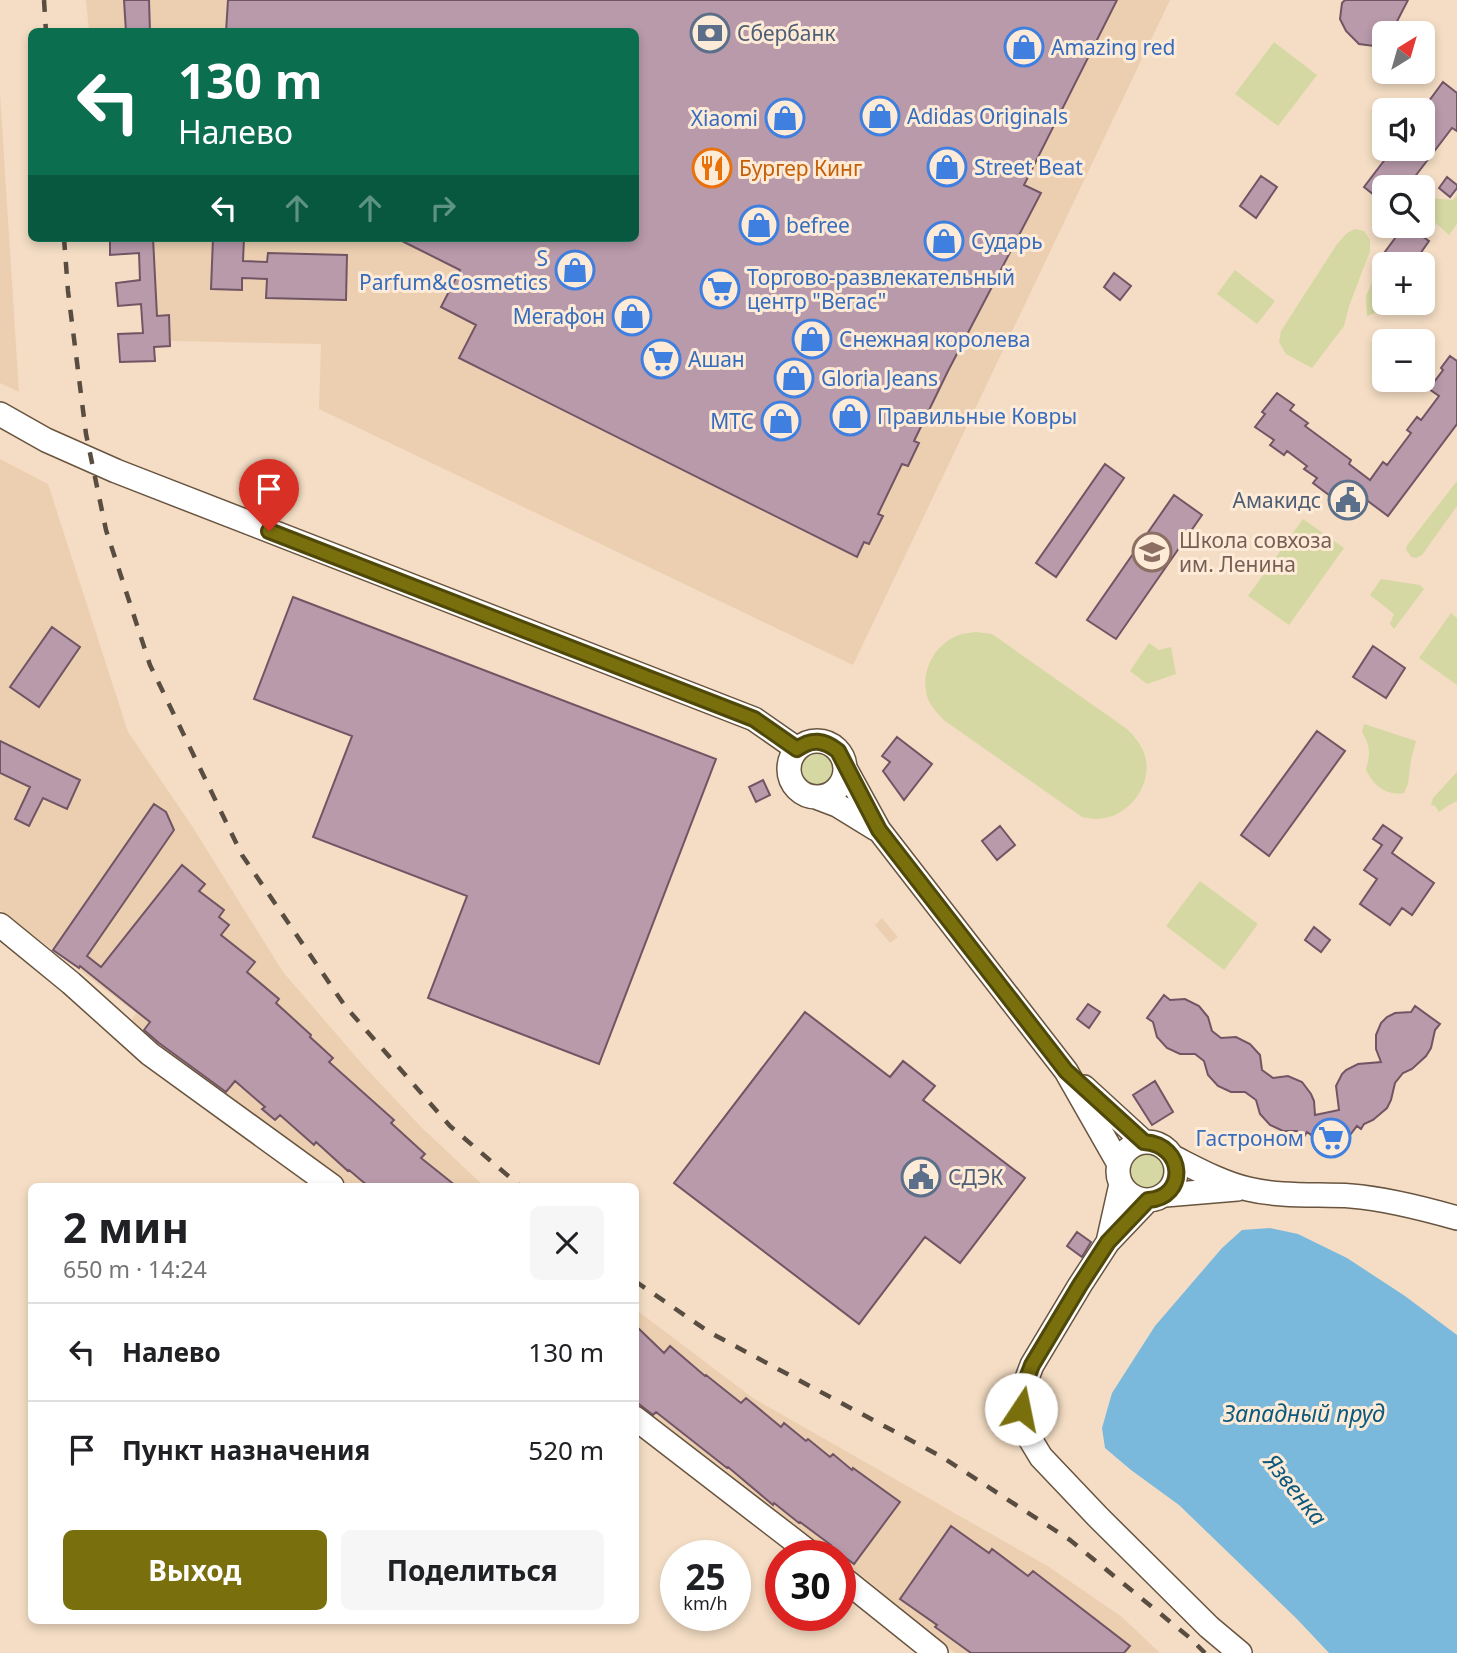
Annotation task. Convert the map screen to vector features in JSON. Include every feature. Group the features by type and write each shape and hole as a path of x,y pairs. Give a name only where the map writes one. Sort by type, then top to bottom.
{"street":[{"path":"0,414 46,440 116,471 754,719 797,749"},
{"path":"879,830 837,805 800,792 790,779 789,763 797,749 812,741 821,741 838,751 879,830 1066,1071 1144,1142"},
{"path":"816,797 835,790 842,782 845,768"},
{"path":"0,925 71,983 150,1054 328,1183"},
{"path":"1066,1071 1132,1196 1142,1200 1247,1189"},
{"path":"1108,1242 1120,1174 1128,1150 1144,1142 1163,1147 1173,1157 1209,1175 1247,1189 1272,1193 1353,1196 1407,1205 1457,1218"},
{"path":"1173,1157 1177,1167 1174,1185 1156,1197 1108,1242 1032,1365 1021,1394 1021,1424 1041,1457 1098,1517 1209,1627 1240,1653"},
{"path":"639,1421 793,1540"},
{"path":"856,1589 936,1653"}],"shaded area":[{"name":"Торгово-развлекательный центр \"Вегас\"","path":"86,0 1170,0 853,665 319,409 321,344 171,341 170,346 154,347 155,361 120,362 118,334 143,332 139,254 110,255 110,242 639,242 639,28 89,28"},
{"path":"0,93 18,377 19,392 0,383"},
{"path":"0,459 48,484 128,732 192,826 283,972 363,1065 422,1128 481,1183 337,1183 125,1031 136,1013 0,910"},
{"path":"882,918 898,937 890,943 875,925"},
{"path":"639,1312 753,1398 1049,1567 1122,1617 1160,1653 955,1653 856,1571 856,1540 814,1540 639,1410"}],"green space":[{"path":"1274,42 1317,75 1278,126 1235,94"},
{"path":"1457,195 1457,224 1449,235 1435,223 1435,198 1453,200"},
{"path":"1355,229 1364,231 1370,240 1370,251 1344,326 1312,368 1286,354 1279,342 1281,331 1337,244"},
{"path":"1235,270 1275,301 1257,324 1217,294"},
{"path":"1372,283 1372,314 1367,316 1366,296"},
{"path":"1457,481 1457,506 1422,555 1411,557 1406,549 1408,544"},
{"path":"1303,519 1344,548 1289,625 1248,596"},
{"path":"1381,579 1420,585 1424,589 1394,629 1390,624 1394,614 1370,595"},
{"path":"1451,613 1457,618 1457,685 1419,658"},
{"path":"961,634 992,634 1133,735 1144,752 1147,767 1142,788 1129,806 1110,817 1082,817 945,721 928,699 927,670 942,645"},
{"path":"1149,643 1159,650 1171,647 1176,674 1147,684 1130,671"},
{"path":"1364,724 1416,741 1404,793 1386,791 1369,776 1366,770 1368,746 1362,732"},
{"path":"817,754 828,759 833,770 828,781 817,786 806,781 801,770 806,759"},
{"path":"1457,772 1457,801 1439,812 1431,805 1433,798"},
{"path":"1200,881 1258,924 1224,970 1166,926"},
{"path":"1147,1153 1161,1158 1166,1172 1161,1186 1147,1191 1133,1186 1128,1172 1133,1158"}],"water":[{"name":"Западный пруд","path":"1270,1228 1298,1234 1347,1258 1405,1296 1457,1335 1457,1653 1329,1653 1179,1505 1105,1448 1102,1428 1112,1393 1155,1326 1222,1248 1242,1230"}],"building":[{"path":"124,0 149,0 150,28 126,28"},
{"name":"Торгово-развлекательный центр \"Вегас\"","path":"228,0 1117,0 1024,185 1041,193 948,371 914,441 919,443 908,466 902,464 878,514 883,516 869,544 864,542 857,557 459,358 476,325 441,307 460,270 404,242 639,242 639,28 226,28"},
{"path":"1345,0 1408,0 1397,21 1372,21 1372,46 1359,44 1346,31 1340,19 1342,3"},
{"path":"1443,82 1457,93 1457,131 1452,128 1435,150 1435,98 1431,98"},
{"path":"1384,161 1427,161 1416,175 1373,175"},
{"path":"1261,176 1277,187 1256,218 1240,206"},
{"path":"1372,177 1372,193 1364,187"},
{"path":"1447,177 1457,185 1450,197 1439,188"},
{"path":"1395,238 1425,238 1429,241 1421,252 1385,252"},
{"path":"110,242 153,242 157,316 169,315 170,346 154,347 155,361 120,362 118,334 143,333 141,304 118,306 116,283 140,280 139,253 110,255"},
{"path":"213,242 244,242 243,261 267,262 268,253 347,255 346,300 266,298 267,279 242,278 242,290 211,289"},
{"path":"1114,273 1131,286 1120,300 1104,287"},
{"path":"1450,356 1457,361 1457,424 1388,516 1357,493 1348,504 1335,494 1333,498 1313,483 1317,478 1304,469 1307,466 1287,451 1284,455 1270,445 1274,440 1255,427 1265,414 1262,412 1277,393 1294,405 1290,410 1308,423 1305,426 1351,460 1349,464 1370,480 1383,462 1387,465 1411,433 1407,430 1417,417 1421,420 1439,396 1433,392 1435,381 1443,370 1441,368"},
{"path":"1105,464 1124,478 1056,577 1036,563"},
{"name":"Школа совхоза им. Ленина","path":"1174,495 1202,515 1116,639 1087,620"},
{"path":"293,597 716,759 599,1064 428,998 467,896 313,837 352,736 254,699"},
{"path":"52,627 80,647 39,707 10,687"},
{"path":"1373,646 1405,668 1386,698 1353,677"},
{"path":"1317,731 1345,751 1269,856 1241,835"},
{"path":"897,737 932,764 904,800 883,771 890,762 882,756"},
{"path":"0,741 80,780 67,809 43,798 29,826 15,819 30,787 0,773"},
{"path":"763,780 770,795 756,802 749,787"},
{"path":"154,804 166,812 174,830 87,956 101,967 182,865 205,884 199,891 224,910 219,917 229,925 221,935 255,962 247,972 279,999 276,1003 333,1058 329,1062 394,1120 391,1123 425,1154 421,1158 452,1183 364,1183 280,1115 275,1120 262,1109 265,1107 235,1081 226,1092 159,1043 144,1030 150,1022 80,966 79,968 53,950"},
{"path":"1383,825 1402,838 1392,853 1434,883 1412,915 1402,908 1390,925 1360,904 1377,879 1364,870 1382,845 1373,839"},
{"path":"1000,826 1015,845 997,860 982,841"},
{"path":"1314,927 1330,940 1321,952 1305,940"},
{"path":"1164,995 1170,1000 1185,999 1199,1006 1208,1017 1212,1031 1221,1038 1236,1037 1250,1044 1260,1055 1262,1070 1273,1078 1288,1076 1302,1082 1314,1101 1315,1115 1339,1110 1336,1086 1346,1070 1358,1064 1381,1062 1376,1049 1376,1035 1387,1017 1395,1013 1411,1012 1415,1006 1440,1024 1435,1030 1431,1048 1426,1056 1412,1069 1403,1073 1395,1083 1387,1108 1361,1129 1357,1126 1343,1144 1331,1147 1307,1132 1304,1137 1297,1131 1283,1131 1270,1125 1260,1114 1256,1100 1245,1092 1231,1092 1218,1086 1208,1075 1204,1061 1195,1054 1180,1054 1167,1048 1157,1037 1153,1022 1147,1018"},
{"path":"1088,1004 1100,1012 1089,1028 1077,1019"},
{"path":"805,1012 890,1077 903,1061 935,1086 923,1100 1025,1178 960,1263 925,1237 859,1324 674,1183"},
{"path":"1155,1081 1173,1112 1152,1125 1133,1095"},
{"path":"1077,1232 1091,1242 1082,1257 1067,1246"},
{"path":"639,1329 664,1353 670,1346 741,1403 746,1398 781,1427 784,1423 806,1441 808,1439 830,1457 833,1454 900,1502 856,1561 856,1540 824,1540 774,1503 773,1505 656,1412 653,1415 639,1404"},
{"path":"951,1526 989,1553 992,1549 1028,1576 1033,1571 1130,1646 1124,1653 971,1653 900,1599"}],"railway":[{"path":"44,0 46,28"},
{"path":"64,242 86,434 106,530 150,665 242,855 345,1006 450,1126 516,1183"},
{"path":"639,1284 709,1332 942,1457 1070,1540 1205,1653"}],"place":[{"name":"Сбербанк","path":"710,33"},
{"name":"Amazing red","path":"1024,47"},
{"name":"Adidas Originals","path":"880,116"},
{"name":"Xiaomi","path":"785,118"},
{"name":"Street Beat","path":"947,167"},
{"name":"Бургер Кинг","path":"712,168"},
{"name":"befree","path":"759,225"},
{"name":"Сударь","path":"944,241"},
{"name":"S Parfum&Cosmetics","path":"575,270"},
{"name":"Торгово-развлекательный центр \"Вегас\"","path":"720,289"},
{"name":"Мегафон","path":"632,316"},
{"name":"Снежная королева","path":"812,339"},
{"name":"Ашан","path":"661,359"},
{"name":"Gloria Jeans","path":"794,378"},
{"name":"Правильные Ковры","path":"850,416"},
{"name":"МТС","path":"781,421"},
{"name":"Амакидс","path":"1348,500"},
{"name":"Школа совхоза им. Ленина","path":"1152,552"},
{"name":"Гастроном","path":"1331,1138"},
{"name":"СДЭК","path":"921,1177"}],"route":[{"path":"269,531 754,719 797,749 812,741 821,741 838,751 879,830 1066,1071 1144,1142 1163,1147 1173,1157 1177,1167 1174,1185 1165,1195 1148,1200 1108,1242 1080,1285 1032,1365 1021,1394 1021,1409"}],"water label":[{"name":"Язвенка","path":"1296,1489"}]}
